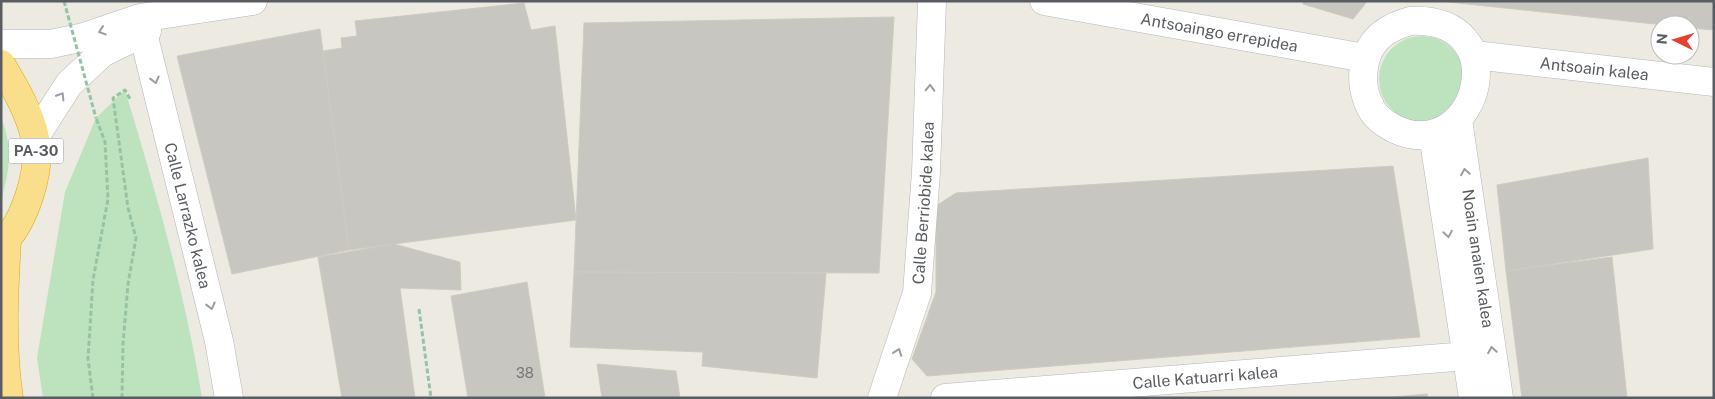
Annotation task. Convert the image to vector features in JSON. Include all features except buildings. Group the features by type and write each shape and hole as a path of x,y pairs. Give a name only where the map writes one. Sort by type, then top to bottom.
{"highway":[{"name":"PA-30","path":"1,64 19,97 35,137 36,155 29,200 4,242 5,376 9,398"}],"street":[{"path":"1,44 51,44 84,37 140,17 184,13 253,1"},
{"name":"Calle Berriobide kalea","path":"882,398 917,293 926,172 932,1"},
{"name":"Antsoaingo errepidea","path":"1044,1 1365,58"},
{"path":"1408,11 1422,21 1444,27 1464,39 1474,55 1475,88 1468,107 1458,120 1432,134 1411,135 1392,129 1373,113 1364,95 1362,78 1365,58 1378,38 1408,11"},
{"path":"35,137 69,84 140,17"},
{"name":"Calle Larrazko kalea","path":"140,17 217,332 229,398"},
{"name":"Antsoain kalea","path":"1474,55 1714,82"},
{"name":"Noain anaien kalea","path":"1458,120 1499,398"},
{"name":"Noain anaien kalea","path":"1432,134 1473,398"},
{"name":"Calle Katuarri kalea","path":"945,398 1467,356"}],"path":[{"path":"64,1 96,118 105,142 108,199 93,280 88,359 93,398"},
{"path":"122,398 123,344 128,284 136,238 128,208 113,98 125,90"},
{"path":"420,309 431,398"}],"green space":[{"path":"1422,36 1438,40 1452,49 1461,63 1465,79 1461,95 1452,109 1438,118 1422,122 1406,118 1392,109 1383,95 1379,79 1383,63 1392,49 1406,40"},
{"path":"125,90 169,243 187,320 202,398 43,398 37,358 65,192 96,118"},
{"path":"1,117 5,128 9,158 1,200"}]}
